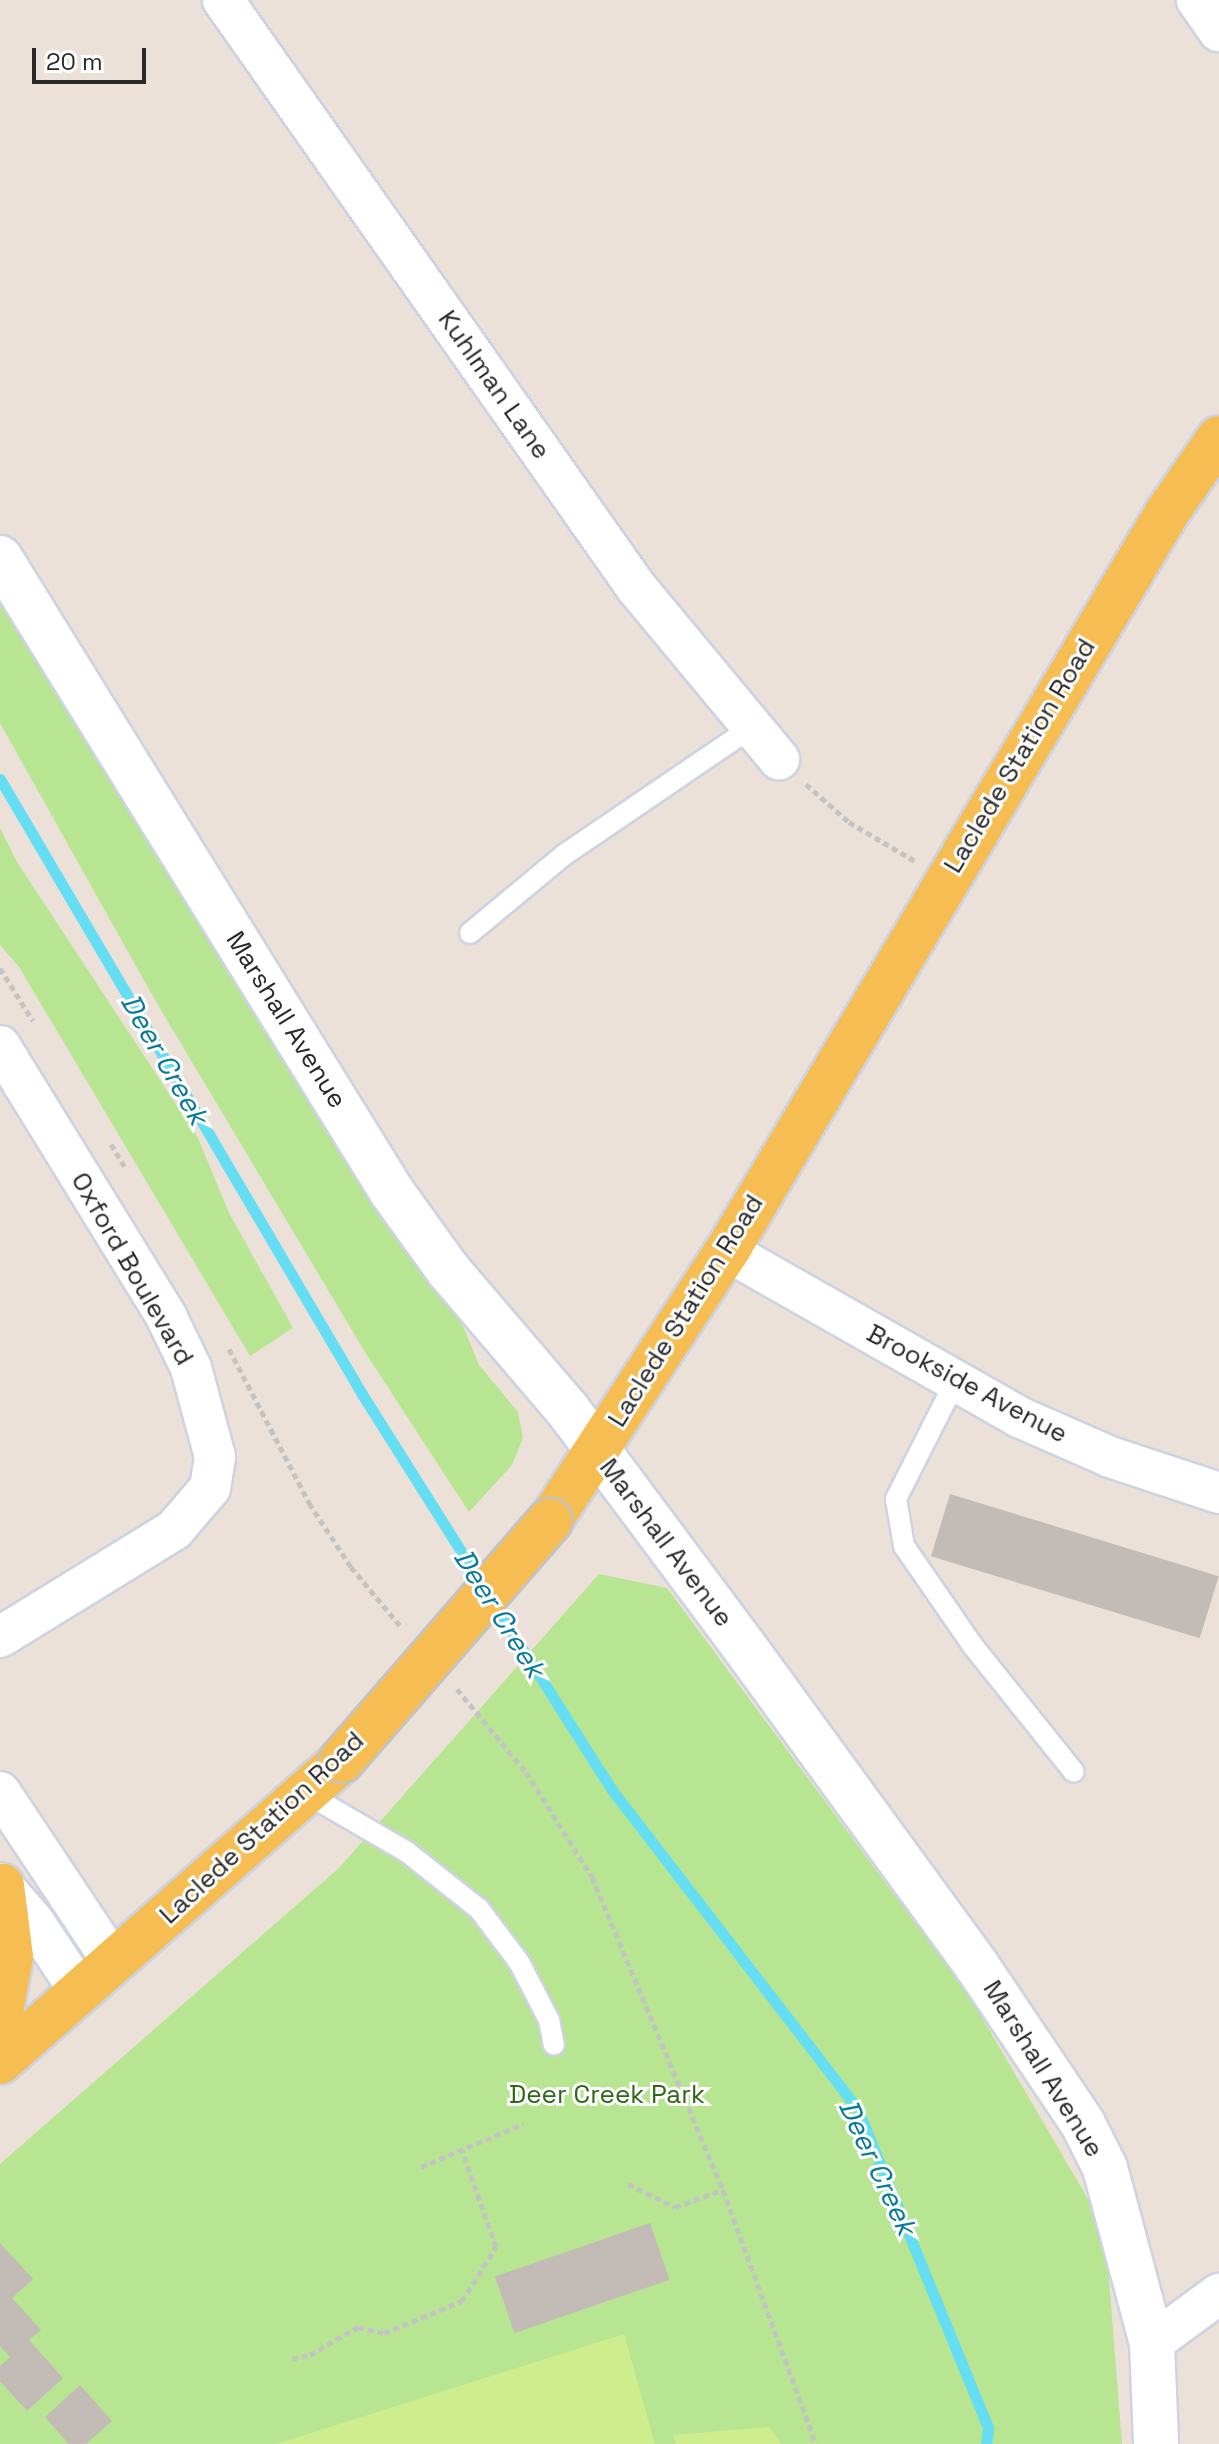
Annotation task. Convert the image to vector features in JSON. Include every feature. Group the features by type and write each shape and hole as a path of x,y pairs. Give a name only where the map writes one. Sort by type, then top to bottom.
{"main road":[{"name":"Laclede Station Road","path":"0,2062 342,1760 550,1521 727,1251 1167,513 1219,438"},
{"path":"0,2018 11,1957 1,1885"}],"street":[{"name":"Kuhlman Lane","path":"223,0 636,587 779,759"},
{"path":"1197,0 1219,31"},
{"name":"Marshall Avenue","path":"0,558 392,1192 449,1271 567,1409 977,1966 1083,2124 1105,2168 1152,2343 1156,2444"},
{"name":"Oxford Boulevard","path":"0,1046 166,1316 191,1368 215,1457 210,1488 174,1530 0,1637"},
{"name":"Brookside Avenue","path":"727,1251 955,1382 1110,1457 1219,1493"},
{"path":"0,1792 113,1962"},
{"path":"1,1885 34,1922 79,1990"},
{"path":"1152,2343 1219,2294"}],"lane":[{"path":"470,933 564,855 751,728"},
{"path":"955,1382 896,1499 904,1546 973,1646 1074,1772"},
{"path":"307,1794 407,1852 479,1909 519,1962 549,2020 554,2045"}],"path":[{"path":"779,759 849,822 946,879"},
{"path":"421,2167 523,2124"},
{"path":"292,2359 310,2355 358,2327 384,2333 462,2301 496,2247 462,2150"},
{"path":"628,2184 675,2207 723,2190"}],"green space":[{"path":"0,601 383,1215 463,1326 479,1365 518,1412 523,1438 512,1465 469,1512 365,1352 155,1000 0,723"},
{"path":"0,828 17,862 198,1138 229,1213 293,1328 250,1356 19,967 0,945"},
{"name":"Deer Creek Park","path":"599,1574 667,1588 970,1997 1105,2228 1122,2444 0,2444 0,2164 339,1868"},
{"path":"624,2334 655,2444 276,2444"},
{"path":"769,2427 782,2444 676,2444 673,2435"}],"building":[{"path":"950,1494 1219,1576 1200,1638 931,1556"},
{"path":"650,2223 670,2280 514,2333 495,2276"},
{"path":"0,2243 33,2279 12,2298 41,2330 29,2340 63,2378 27,2411 0,2381 0,2366 10,2357 0,2346"},
{"path":"80,2385 112,2421 86,2444 69,2444 45,2417"}],"waterway":[{"name":"Deer Creek","path":"0,779 362,1394 483,1586"},
{"name":"Deer Creek","path":"492,1601 612,1790 857,2108 988,2428 986,2444"}]}
